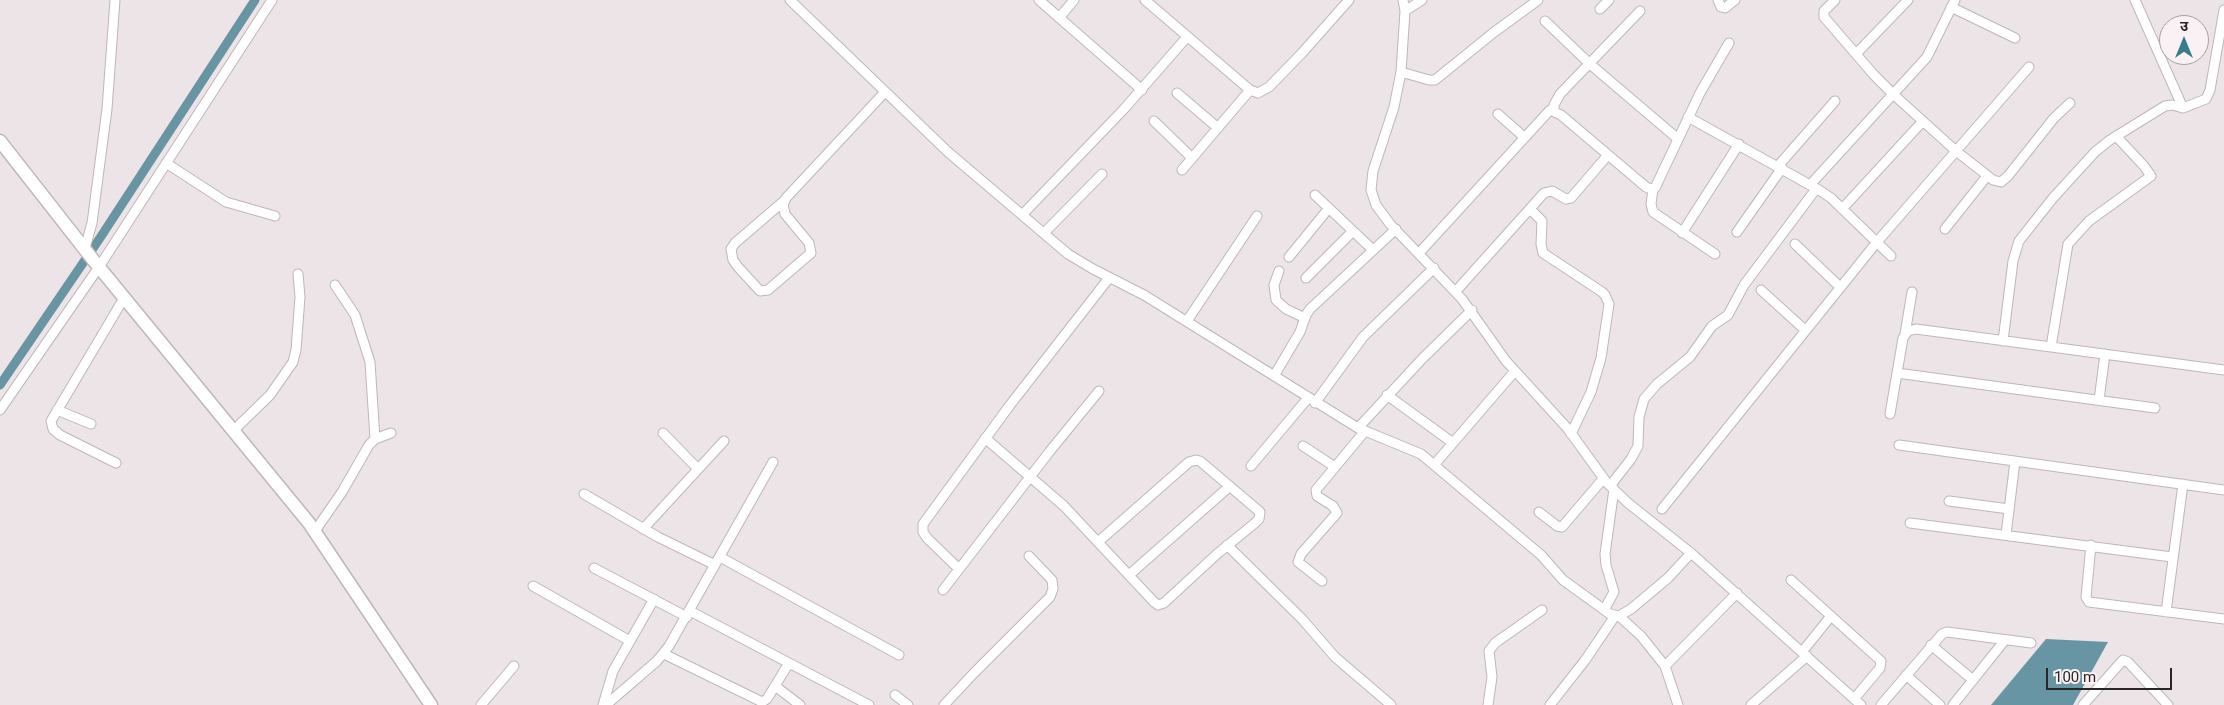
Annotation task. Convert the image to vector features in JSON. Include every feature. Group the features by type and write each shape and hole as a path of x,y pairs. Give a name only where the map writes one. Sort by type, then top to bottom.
{"street":[{"path":"86,249 92,223 106,118 115,0"},
{"path":"0,410 166,163 272,0"},
{"path":"790,0 948,152 1068,254 1109,278 1144,295 1361,430 1382,440 1412,449 1434,465 1541,555 1563,580 1604,610 1617,616 1641,636 1664,666 1678,705"},
{"path":"1039,0 1142,90"},
{"path":"1059,18 1074,0"},
{"path":"1145,0 1250,90 1258,93 1268,87 1302,53 1349,0"},
{"path":"1403,0 1405,11 1401,72 1394,107 1375,162 1371,190 1376,205 1392,232 1420,252 1456,291 1472,310 1515,371 1571,434 1609,485 1737,593 1857,702 1880,668 1881,661 1790,580"},
{"path":"1405,11 1422,0"},
{"path":"1401,72 1435,80 1505,23 1538,0"},
{"path":"1600,9 1609,0"},
{"path":"1718,0 1725,8 1735,0"},
{"path":"1835,0 1824,11 1824,17 1856,54 1894,95 1956,151 1987,176 1997,181 2004,180 2054,118 2070,103"},
{"path":"1856,54 1908,0"},
{"path":"2135,0 2182,108"},
{"path":"1538,512 1562,527 1609,485 1631,459 1638,446 1640,417 1644,399 1657,384 1690,357 1712,326 1728,315 1744,285 1813,187 1927,57 1953,4 2015,38"},
{"path":"2003,341 2013,261 2019,242 2052,198 2095,152 2116,136 2165,106 2172,105 2182,108 2200,103 2208,96 2224,10"},
{"path":"1554,111 1554,105 1560,94 1640,12"},
{"path":"1545,21 1590,64 1678,139"},
{"path":"1022,215 1142,90 1187,37"},
{"path":"1715,254 1682,233 1651,209 1653,189 1688,117 1729,43"},
{"path":"1662,509 1877,242 2029,67"},
{"path":"1182,170 1250,90"},
{"path":"784,201 785,214 809,243 811,253 768,290 760,291 733,260 731,249 735,243 784,201 885,92"},
{"path":"1177,93 1218,128"},
{"path":"1737,232 1780,167 1835,101"},
{"path":"1420,252 1546,111 1554,111 1646,187 1653,189"},
{"path":"1498,114 1524,137"},
{"path":"1688,117 1813,187 1842,209 1891,256"},
{"path":"1154,121 1192,158"},
{"path":"1842,209 1923,121"},
{"path":"2051,346 2068,244 2089,221 2151,176 2116,136"},
{"path":"0,141 124,298 315,532 431,705"},
{"path":"1682,233 1739,144"},
{"path":"1456,291 1547,191 1552,191 1566,199 1571,198 1607,156"},
{"path":"166,163 226,202 275,216"},
{"path":"1044,233 1102,174"},
{"path":"1945,229 1987,176"},
{"path":"1315,195 1373,250"},
{"path":"1290,257 1329,208"},
{"path":"1530,209 1542,221 1541,244 1544,253 1605,295 1609,304 1601,358 1591,392 1571,434"},
{"path":"1187,321 1257,216"},
{"path":"1306,278 1353,230"},
{"path":"1274,376 1300,332 1305,318 1319,300 1392,232"},
{"path":"1795,244 1840,287"},
{"path":"1252,466 1312,401 1363,337 1434,268"},
{"path":"1279,271 1274,285 1276,300 1286,309 1305,318"},
{"path":"234,431 270,394 293,362 296,350 300,297 298,274"},
{"path":"959,569 927,538 923,532 923,524 985,438 1109,278"},
{"path":"335,285 355,315 370,362 375,439"},
{"path":"1761,290 1805,330"},
{"path":"1890,414 1912,292"},
{"path":"116,463 60,435 53,430 51,421 124,298"},
{"path":"1322,581 1299,564 1298,560 1301,554 1337,513 1336,507 1317,496 1316,492 1387,395 1472,310"},
{"path":"1905,334 1908,331 1921,330 2224,370"},
{"path":"2099,400 2105,354"},
{"path":"1434,465 1515,371"},
{"path":"1897,373 2155,408"},
{"path":"943,590 1030,476 1099,391"},
{"path":"1387,395 1453,444"},
{"path":"57,410 91,424"},
{"path":"315,532 342,492 369,445 375,439 391,433"},
{"path":"663,433 698,469"},
{"path":"985,438 1064,506 1154,602 1161,605 1255,523 1260,516 1258,509 1200,461 1192,461 1098,542"},
{"path":"643,529 724,440"},
{"path":"1899,445 2224,490"},
{"path":"1303,446 1335,467"},
{"path":"2006,535 2015,461"},
{"path":"604,705 664,654 774,462"},
{"path":"2166,612 2183,484"},
{"path":"1604,610 1614,592 1606,565 1605,554 1609,485"},
{"path":"1129,575 1230,486"},
{"path":"584,494 643,529 718,561 899,655"},
{"path":"1949,501 2009,509"},
{"path":"1910,523 2172,556"},
{"path":"2090,545 2086,600 2094,603 2224,619"},
{"path":"1227,546 1302,619 1335,656 1391,705"},
{"path":"1550,705 1617,616 1631,609 1668,578 1691,553"},
{"path":"946,704 1050,597 1053,589 1052,580 1029,556"},
{"path":"594,568 654,599 789,663 869,705"},
{"path":"533,586 630,641"},
{"path":"1664,666 1737,593"},
{"path":"604,705 610,678 654,599"},
{"path":"1488,705 1492,677 1489,651 1495,643 1542,610"},
{"path":"1750,705 1805,654 1831,616"},
{"path":"1881,705 1939,636 1947,632 2031,643"},
{"path":"1953,705 2005,640"},
{"path":"1932,645 1974,680"},
{"path":"664,654 762,702 767,699 789,663"},
{"path":"2083,705 2123,660 2128,662 2168,705"},
{"path":"481,705 514,666"},
{"path":"1906,675 1940,705"},
{"path":"775,686 800,705"},
{"path":"894,695 908,705"}],"water":[{"path":"2046,639 2108,642 2073,705 1991,705"}],"waterway":[{"path":"0,385 100,238 255,0"}]}
